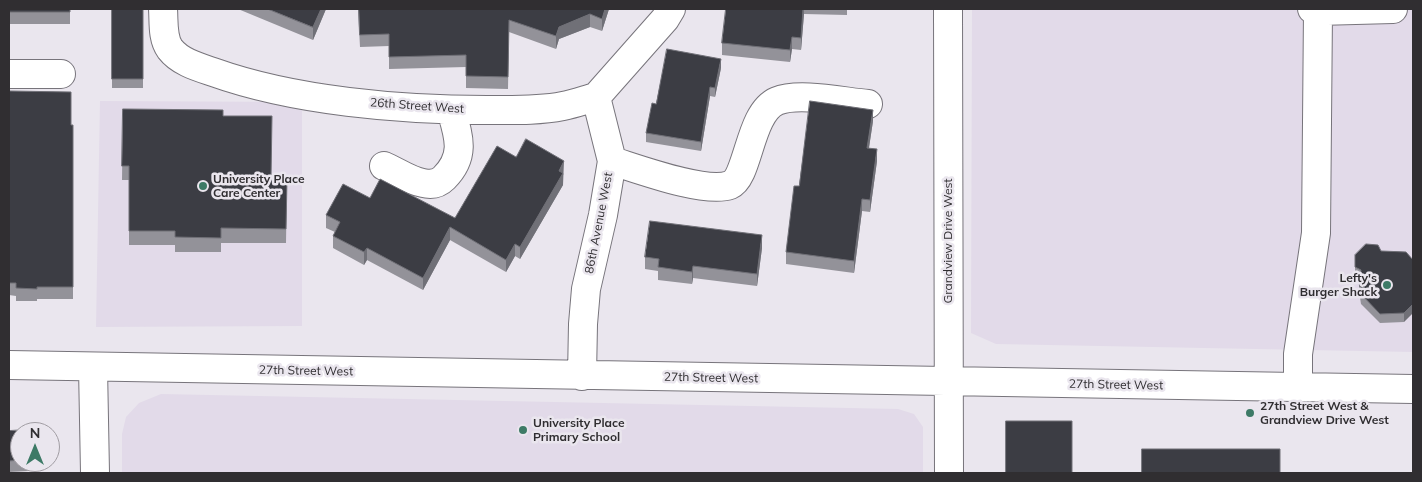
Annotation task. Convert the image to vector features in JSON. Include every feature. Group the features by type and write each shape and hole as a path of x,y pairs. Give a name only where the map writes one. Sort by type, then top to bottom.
{"street":[{"name":"26th Street West","path":"163,9 164,35 170,49 179,58 194,66 239,82 332,99 380,105 451,110 519,110 563,106 596,97"},
{"path":"596,97 671,9"},
{"name":"Grandview Drive West","path":"948,9 949,473"},
{"path":"1298,388 1298,354 1316,233 1315,10 1392,9"},
{"path":"9,74 61,74"},
{"name":"86th Avenue West","path":"582,376 586,288 603,215 612,161 596,97"},
{"path":"612,161 699,186 719,187 732,184 740,174 753,134 769,106 778,101 801,97 868,104"},
{"path":"384,166 422,183 433,184 440,181 452,170 459,150 458,133 451,110"},
{"name":"27th Street West","path":"9,366 1413,390"},
{"path":"93,367 96,473"}],"shaded area":[{"path":"972,9 1413,9 1413,352 996,344 971,333"},
{"path":"100,101 302,102 302,326 96,327"},
{"name":"University Place Primary School","path":"161,394 898,409 914,414 923,427 923,473 122,473 122,434 126,417 139,403"}],"building":[{"path":"9,9 70,9 70,12 9,12"},
{"path":"112,9 143,9 143,79 112,79"},
{"path":"268,9 321,9 313,27"},
{"path":"359,9 605,9 602,19 590,14 559,27 556,36 509,20 508,77 466,76 466,55 389,57 389,34 360,35"},
{"path":"726,9 803,9 801,38 792,37 790,50 722,43"},
{"path":"667,49 721,59 715,88 710,87 701,142 646,133 652,103 656,104"},
{"path":"9,91 71,92 71,125 73,125 73,287 16,288 16,283 9,283"},
{"path":"810,101 873,110 867,148 877,149 870,200 862,199 854,261 786,252 794,186 799,186"},
{"name":"University Place Care Center","path":"123,109 223,110 223,116 272,116 271,178 287,178 286,229 221,228 221,238 175,237 175,231 129,231 129,166 122,166"},
{"path":"526,139 564,161 559,171 563,173 520,247 515,244 506,260 450,227 423,278 367,248 364,252 333,236 340,222 326,215 343,184 370,198 380,179 455,218 497,146 516,157"},
{"path":"650,221 762,235 757,274 693,266 692,272 658,267 659,259 645,257"},
{"name":"Lefty's Burger Shack","path":"1366,244 1378,245 1381,251 1406,252 1413,260 1413,304 1404,313 1380,314 1361,294 1359,282 1361,270 1355,267 1355,255"},
{"path":"1006,421 1072,421 1072,473 1006,473"},
{"path":"9,431 10,431 9,461"},
{"path":"1142,449 1280,449 1280,473 1142,473"}],"place":[{"name":"University Place Care Center","path":"203,186"},
{"name":"Lefty's Burger Shack","path":"1387,285"},
{"name":"27th Street West & Grandview Drive West","path":"1250,413"},
{"name":"University Place Primary School","path":"523,430"}]}
